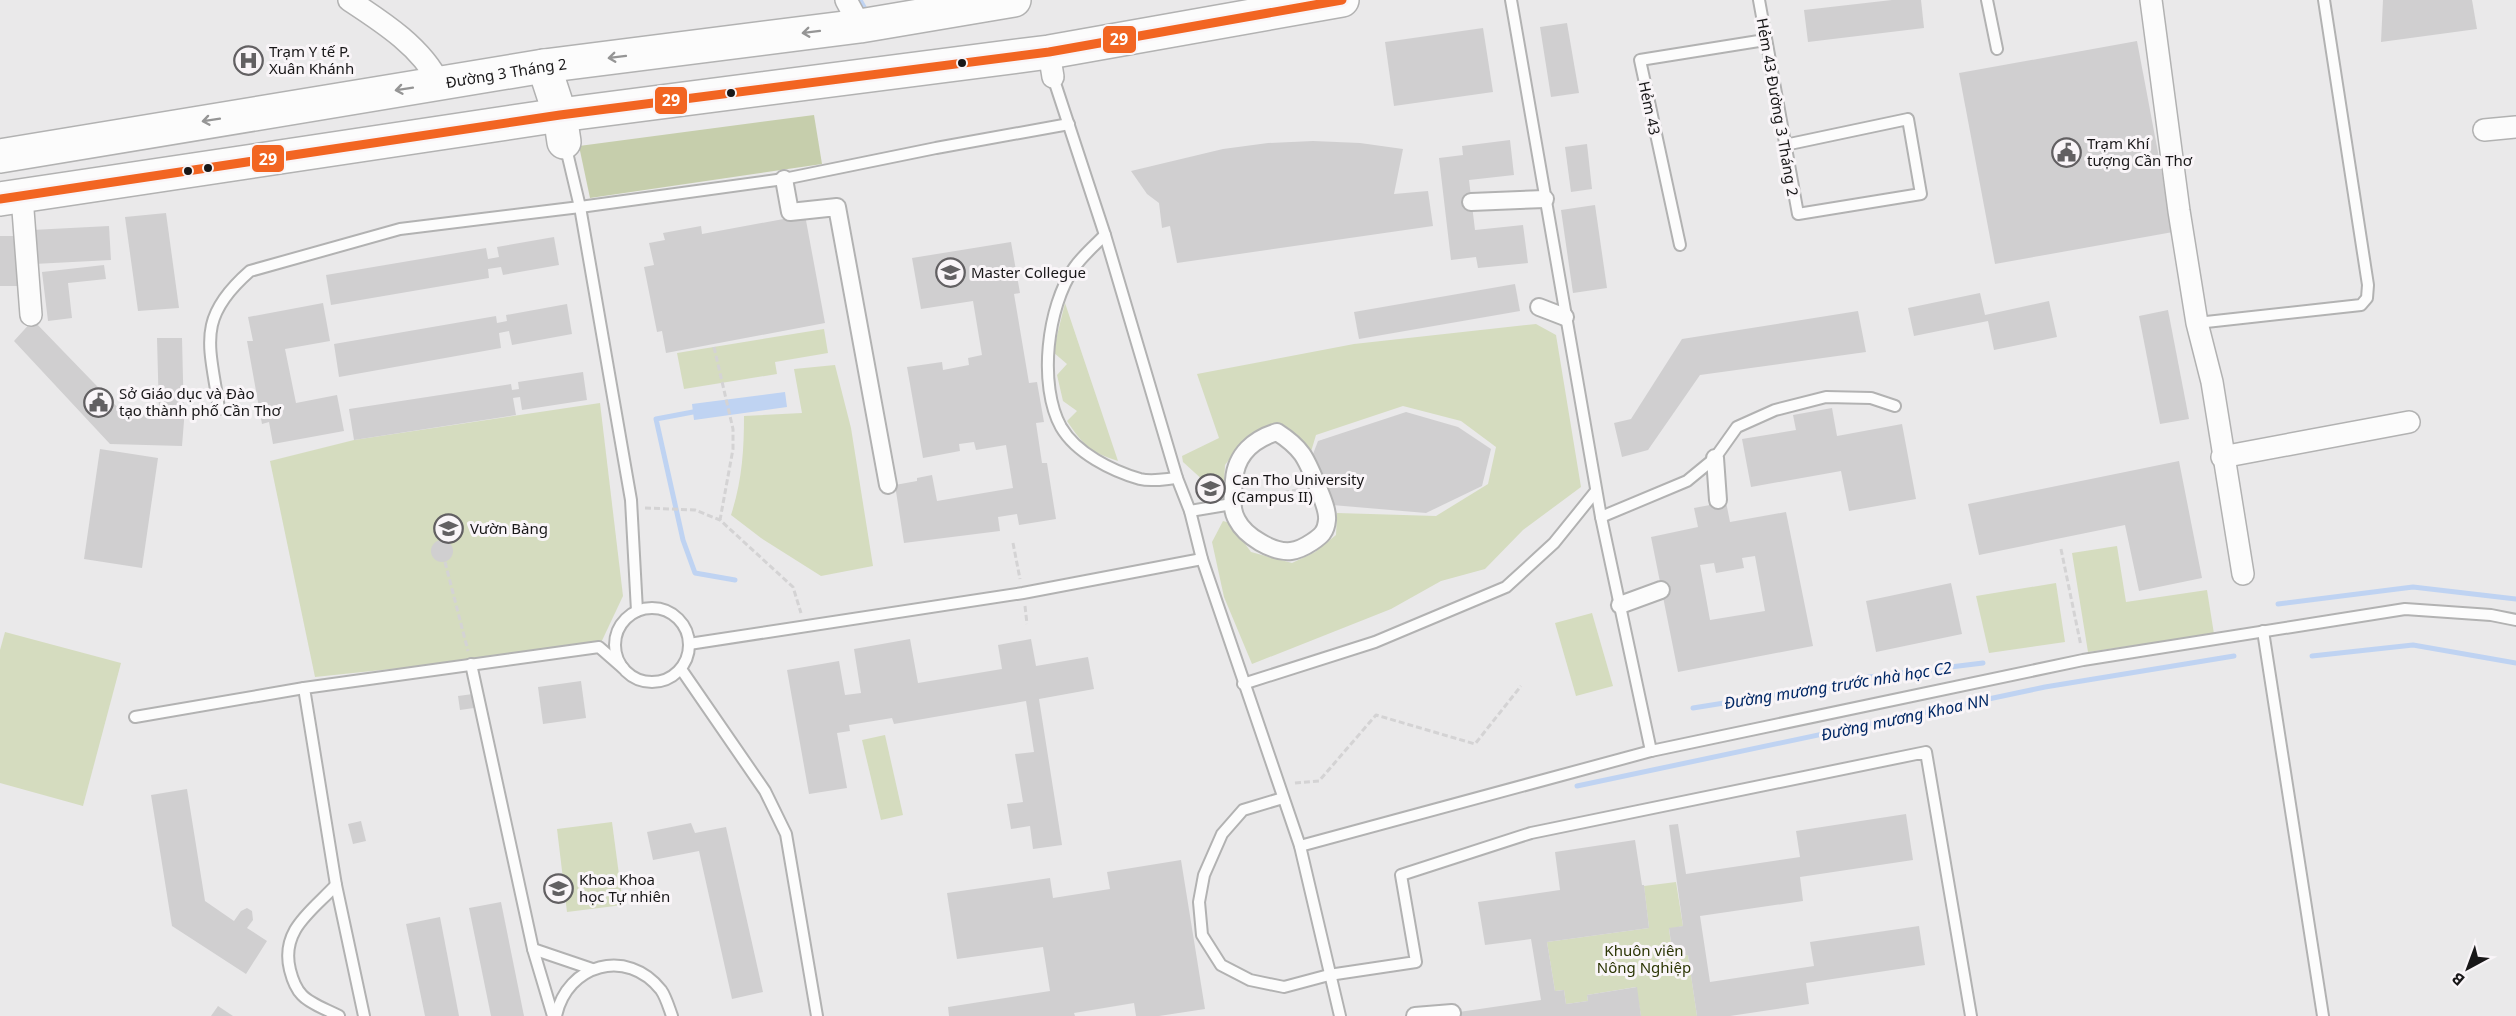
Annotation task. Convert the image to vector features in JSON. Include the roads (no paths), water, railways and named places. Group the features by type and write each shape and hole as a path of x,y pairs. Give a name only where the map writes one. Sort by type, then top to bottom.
{"main road":[{"name":"Đường 3 Tháng 2","path":"0,156 853,13 909,13 1014,0"},
{"path":"11,198 1051,65 1342,0"},
{"path":"544,66 562,128"}],"street":[{"path":"349,0 373,15 418,54 432,68 439,83"},
{"path":"2151,0 2179,211 2198,323 2212,382 2222,457 2243,574"},
{"path":"2484,130 2516,127"},
{"path":"784,179 790,212 837,207 888,485"},
{"path":"11,198 31,315"},
{"path":"1471,201 1545,199"},
{"path":"1539,307 1565,317"},
{"path":"2222,457 2409,422"},
{"path":"1277,432 1295,444 1309,465 1328,519 1323,534 1305,547 1289,551 1272,547 1252,537 1237,521 1232,504 1234,471 1242,454 1260,437 1277,432"},
{"path":"1714,458 1718,500"},
{"path":"1620,605 1661,590"},
{"path":"1415,1016 1452,1013"}],"lane":[{"path":"1511,0 1600,517 1652,751"},
{"name":"Hẻm 43 Đường 3 Tháng 2","path":"1759,0 1765,40 1798,214 1921,194 1908,119 1785,145"},
{"path":"1987,0 1997,49"},
{"path":"2198,323 2361,305 2367,298 2368,285 2324,0"},
{"name":"Hẻm 43","path":"1680,245 1640,60 1765,40"},
{"path":"1051,65 1105,235 1177,478 1190,511 1202,559 1300,846 1340,1016"},
{"path":"219,409 209,341 212,318 231,288 250,271 400,229 784,179 1069,124"},
{"path":"562,128 580,207 632,508 638,611"},
{"path":"1105,235 1074,269 1061,296 1047,352 1053,402 1061,427 1074,442 1106,465 1142,479 1177,478"},
{"path":"1600,517 1687,481 1714,458 1737,427 1775,410 1826,397 1871,398 1895,406"},
{"path":"1243,684 1375,642 1506,587 1554,543 1596,491"},
{"path":"1190,511 1232,504"},
{"path":"689,644 1023,593 1202,559"},
{"path":"135,717 304,688 599,647 623,668 630,674 647,681 666,680 681,669 688,653 689,644 683,625 668,612 648,609 638,611 621,626 616,636 618,658 623,668"},
{"path":"1300,846 1652,751 2083,660 2405,609 2491,615 2516,620"},
{"path":"2263,631 2323,1016"},
{"path":"471,664 533,949 554,1016"},
{"path":"681,669 765,791 786,834 817,1016"},
{"path":"304,688 336,885 364,1016"},
{"path":"1283,798 1243,810 1222,834 1204,875 1199,902 1202,935 1221,965 1250,980 1284,987 1329,975 1416,962 1401,875 1531,833 1926,752 1971,1016"},
{"path":"336,885 298,925 289,939 286,954 292,977 302,996 339,1016"},
{"path":"533,949 592,969"},
{"path":"554,1016 559,1000 572,981 592,969 618,965 643,973 662,992 672,1016"}],"water":[{"path":"785,392 787,407 694,420 692,404"}],"waterway":[{"path":"860,0 865,9"},
{"path":"693,412 656,419 683,540 695,573 735,580"},
{"path":"2278,604 2413,587 2516,599"},
{"path":"2312,656 2413,645 2516,663"},
{"name":"Đường mương Khoa NN","path":"1577,786 2045,687 2234,656"},
{"name":"Đường mương trước nhà học C2","path":"1693,708 1818,688 1869,677 1983,663"}],"place":[{"name":"Trạm Y tế P. Xuân Khánh","path":"248,60"},
{"name":"Trạm Khí tượng Cần Thơ","path":"2066,152"},
{"name":"Master Collegue","path":"950,272"},
{"name":"Sở Giáo dục và Đào tạo thành phố Cần Thơ","path":"98,402"},
{"name":"Can Tho University (Campus II)","path":"1211,488"},
{"name":"Vườn Bàng","path":"449,528"},
{"name":"Khoa Khoa học Tự nhiên","path":"558,888"}],"park label":[{"name":"Khuôn viên Nông Nghiệp","path":"1644,958"}]}
